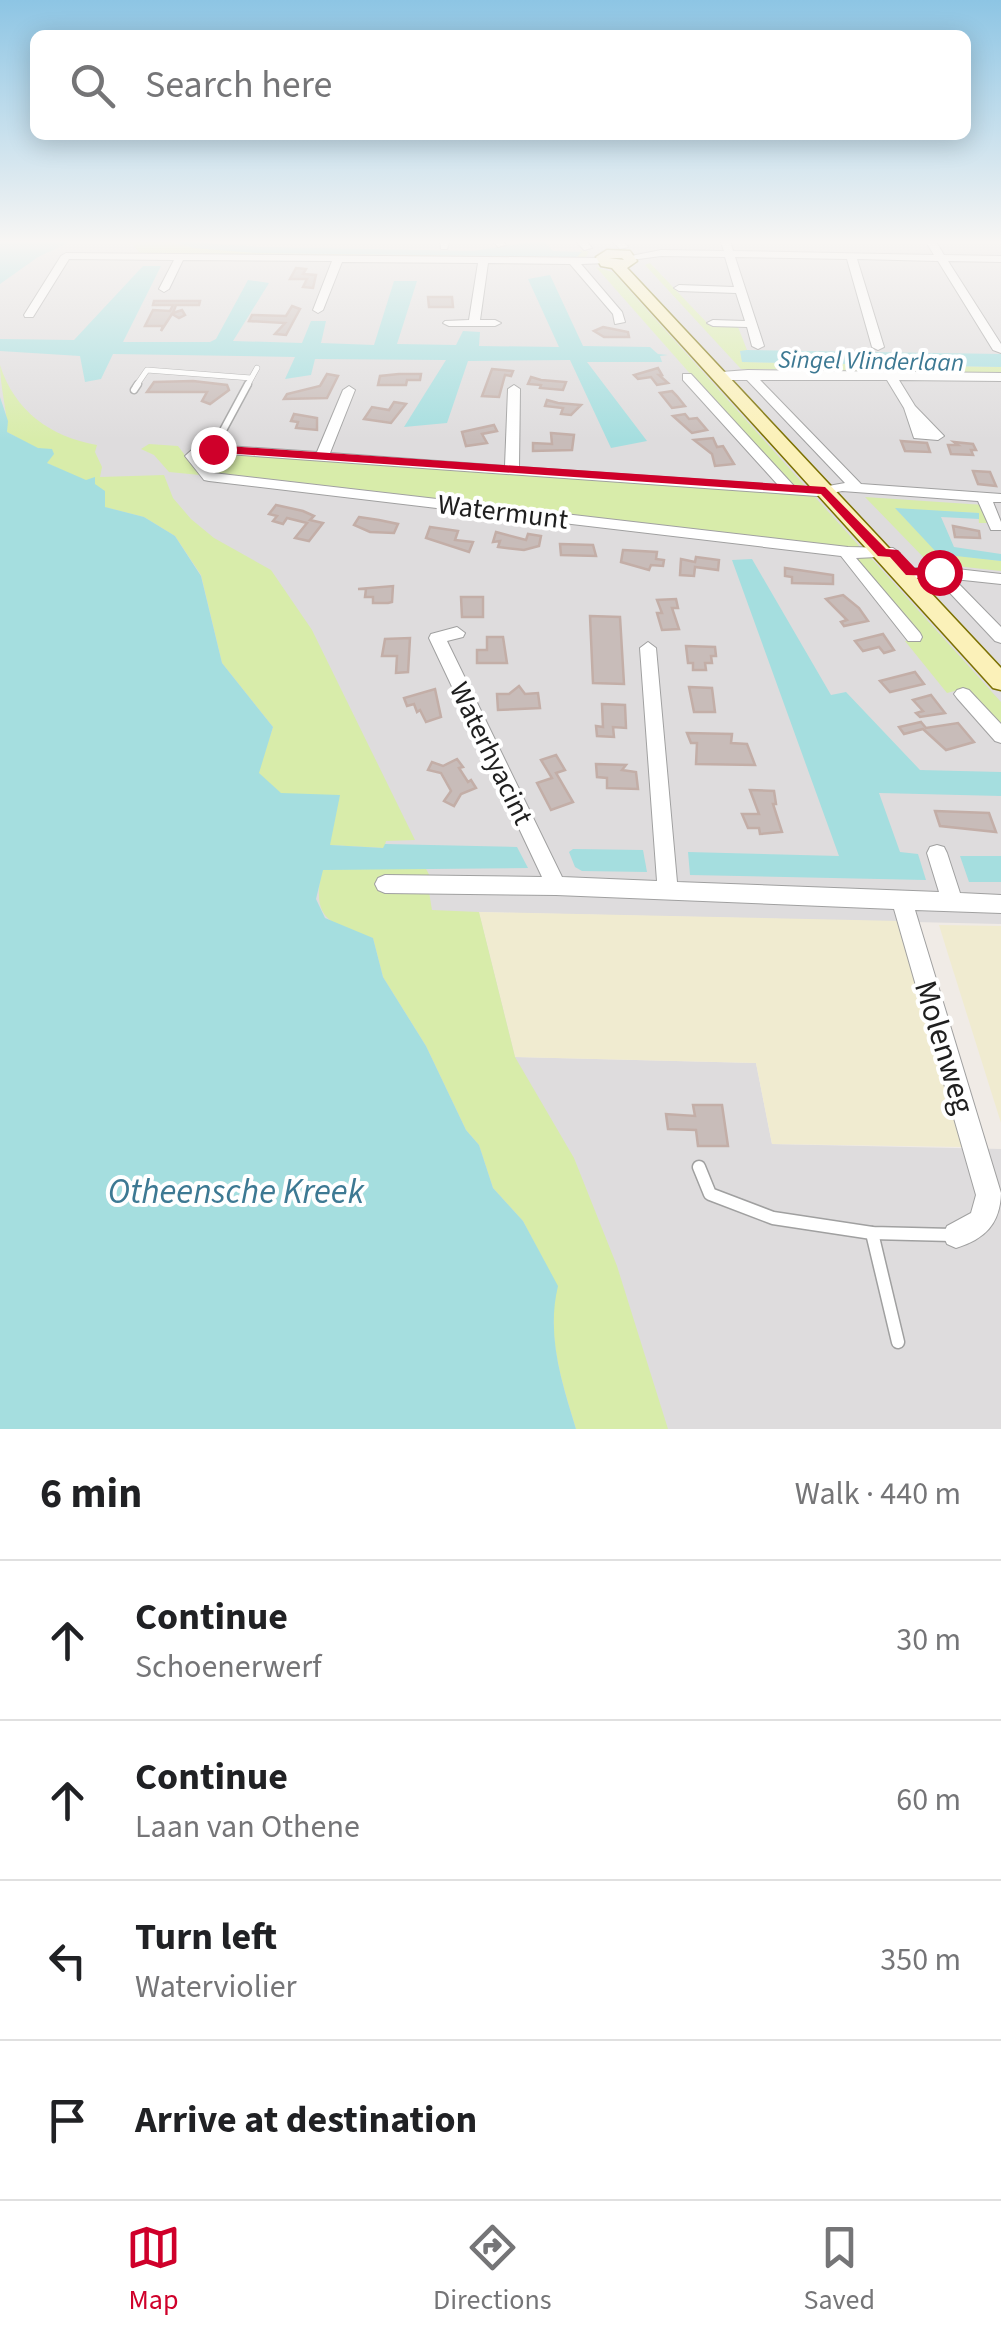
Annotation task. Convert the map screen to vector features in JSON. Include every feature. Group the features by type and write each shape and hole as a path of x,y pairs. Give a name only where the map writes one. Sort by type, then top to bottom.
{"street":[{"path":"29,315 34,307"},
{"path":"303,310 324,310 325,307"},
{"path":"474,322 476,307"},
{"path":"612,307 620,322"},
{"path":"660,307 888,553 1001,682"},
{"path":"745,307 758,346"},
{"path":"866,307 878,347"},
{"path":"973,307 999,350"},
{"path":"449,323 494,323"},
{"path":"713,323 750,324"},
{"path":"748,374 857,488"},
{"path":"724,375 1001,378"},
{"path":"890,376 910,408"},
{"path":"687,377 789,489"},
{"path":"512,470 514,389"},
{"path":"321,458 349,390"},
{"path":"213,449 789,489 857,488 1001,498"},
{"name":"Watermunt","path":"213,449 200,450 192,456 209,477 848,552 888,553"},
{"path":"984,497 993,527"},
{"path":"848,552 849,559 914,637"},
{"path":"906,573 939,572 1001,579"},
{"path":"939,572 1001,637"},
{"path":"906,573 1001,668"},
{"name":"Waterhyacint","path":"457,633 436,638 556,886"},
{"path":"648,648 668,891"},
{"path":"964,694 1001,736"},
{"path":"937,854 954,903"},
{"path":"385,884 556,886 1001,904"},
{"name":"Molenweg","path":"902,901 989,1194 986,1216 976,1229 956,1235"}],"lane":[{"path":"213,449 256,368"},
{"path":"134,390 147,370 251,378"},
{"path":"699,1167 710,1194 773,1218 872,1233 956,1235"},
{"path":"872,1233 898,1342"}],"shaded area":[{"path":"0,307 1001,307 1001,924 479,912 516,1057 756,1063 772,1144 1001,1149 1001,1429 0,1429"},
{"path":"479,912 900,921 964,1147 772,1144 756,1063 515,1057"},
{"path":"939,925 1001,926 1001,1123 947,951"}],"green space":[{"path":"631,307 644,307 805,486 790,487"},
{"path":"683,307 692,307 710,326 738,327 747,350 740,352 743,362 1001,367 1001,373 741,369"},
{"path":"0,365 14,395 36,419 64,435 97,445 100,477 164,475 173,498 191,519 214,538 271,570 312,630 415,840 386,841 384,848 330,845 258,773 273,727 222,663 201,575 175,536 144,517 104,507 104,491 47,463 38,449 7,432"},
{"path":"149,444 178,446 200,475 169,472 154,455 141,449"},
{"path":"214,452 814,496 861,548 211,472 201,460"},
{"path":"865,497 984,505 989,523 979,523 978,513 896,509 938,553 1001,561 1001,571 929,563"},
{"path":"871,558 1001,702 1001,728 966,688 947,693 905,641 920,638 856,560"},
{"path":"425,867 433,882 429,892 432,910 479,912 515,1057 574,1158 617,1266 668,1429 576,1429 554,1341 557,1286 523,1221 493,1188 479,1145 466,1130 426,1046 383,977 373,938 335,923 322,909 322,870"}],"water":[{"path":"105,307 141,307 123,342 210,342 216,339 234,307 254,307 233,341 302,343 311,321 326,321 321,343 374,345 386,307 409,307 397,344 456,345 463,331 480,332 479,346 559,347 541,307 565,307 583,346 650,347 658,354 668,355 660,356 662,362 587,362 647,441 611,448 570,360 468,361 447,423 404,427 446,360 315,359 311,375 285,379 295,357 113,354 101,379 85,382 80,356 0,351 0,339 74,340"},
{"name":"Singel Vlinderlaan","path":"740,351 1001,354 1001,367 742,362"},
{"name":"Otheensche Kreek","path":"0,397 8,421 7,432 38,448 52,449 54,454 47,463 86,480 95,477 95,484 105,491 105,507 144,517 175,536 201,576 222,663 273,727 259,773 281,793 340,795 330,845 517,847 528,868 323,870 316,899 325,918 373,938 383,977 426,1046 466,1130 479,1145 493,1188 523,1221 558,1286 555,1341 576,1429 0,1429"},
{"path":"895,508 979,513 979,519 941,517 954,547 1001,554 1001,561 938,554"},
{"path":"752,559 831,695 846,692 920,770 1001,772 1001,796 879,793 900,852 918,854 926,880 690,875 688,852 839,856 732,560"},
{"path":"643,850 647,872 582,871 575,867 569,852"},
{"path":"960,856 1001,856 1001,882 969,882"}],"building":[{"path":"175,307 173,313 182,310 185,315 179,318 172,314 161,331 163,326 145,326 153,310 170,311"},
{"path":"292,307 300,309 286,335 275,334 285,323 249,321 252,315 286,316"},
{"path":"603,327 628,332 629,337 604,337 594,331"},
{"path":"658,368 659,375 668,383 657,385 651,377 638,379 634,375"},
{"path":"492,369 513,371 511,376 505,375 499,397 482,396"},
{"path":"327,374 338,376 327,398 284,399 287,394 320,386"},
{"path":"421,374 420,380 407,380 406,385 378,385 380,376"},
{"path":"531,377 566,382 563,390 540,388 541,385 528,384"},
{"path":"154,382 227,385 229,390 210,404 202,401 207,392 147,392"},
{"path":"672,391 685,406 672,408 660,393"},
{"path":"547,400 581,405 571,415 561,414 563,408 545,406"},
{"path":"394,402 406,404 391,423 364,419 372,407 389,410"},
{"path":"294,414 317,418 317,430 296,428 298,422 291,421"},
{"path":"685,414 689,419 697,418 707,430 692,433 673,416"},
{"path":"494,425 497,431 482,434 487,443 466,446 462,432"},
{"path":"551,433 574,435 572,450 533,451 533,443 552,444"},
{"path":"713,438 734,464 715,466 712,454 694,440"},
{"path":"901,441 927,443 930,452 905,451"},
{"path":"954,442 973,444 976,450 971,450 973,455 951,454 948,445 958,445"},
{"path":"973,471 990,472 996,486 978,484"},
{"path":"276,505 303,511 314,516 310,520 323,523 309,541 295,538 307,523 287,518 283,524 273,521 277,516 269,514"},
{"path":"359,517 398,524 394,533 370,532 354,525"},
{"path":"953,526 979,531 980,538 955,537"},
{"path":"430,527 458,531 455,540 473,542 469,552 426,538"},
{"path":"496,532 526,540 528,534 541,536 539,546 524,550 498,547 500,541 493,542"},
{"path":"560,544 593,545 596,556 561,555"},
{"path":"623,550 657,552 656,559 664,560 663,566 651,565 649,570 621,562"},
{"path":"696,557 719,560 718,570 695,567 694,576 680,575 681,559 695,562"},
{"path":"785,568 833,575 833,584 792,583 792,577 785,576"},
{"path":"393,586 392,602 388,603 373,603 373,597 365,597 366,589 358,589"},
{"path":"843,595 868,621 844,626 841,622 847,620 826,599"},
{"path":"461,597 483,597 483,617 462,617"},
{"path":"676,599 678,608 672,608 679,629 662,630 657,600"},
{"path":"590,616 620,617 624,684 593,683"},
{"path":"883,634 894,650 884,653 879,647 863,651 855,641"},
{"path":"487,637 503,637 507,663 477,663 477,650 487,650"},
{"path":"410,638 408,672 396,673 397,656 382,656 385,639"},
{"path":"686,646 715,647 716,656 711,656 712,663 705,663 706,670 693,670"},
{"path":"915,672 924,684 890,692 880,681"},
{"path":"519,686 525,694 538,693 540,708 498,710 497,694 509,694"},
{"path":"689,687 712,688 715,712 694,712"},
{"path":"435,689 441,717 426,722 420,710 417,712 414,704 407,706 404,698"},
{"path":"931,695 945,713 920,717 916,713 923,711 913,700"},
{"path":"602,704 625,705 626,728 613,727 614,737 597,736 596,726 603,727"},
{"path":"921,722 926,728 958,723 974,742 946,750 923,729 904,734 899,727"},
{"path":"687,733 732,734 731,743 747,744 755,765 696,764 697,743 691,743"},
{"path":"556,755 565,770 556,773 573,802 551,810 537,783 552,778 541,760"},
{"path":"457,759 468,782 471,780 476,788 461,794 454,806 444,801 451,791 441,773 428,770 432,762 443,766"},
{"path":"596,764 626,765 622,770 636,772 638,789 607,788 607,778 597,777"},
{"path":"750,790 774,791 773,804 782,832 760,834 759,828 748,828 742,814 759,814"},
{"path":"935,811 989,813 996,832 940,826"},
{"path":"693,1105 722,1105 728,1146 698,1146 696,1130 668,1129 666,1114 695,1116"}],"route":[{"path":"213,449 825,490 883,553 894,553 911,572 939,572"}]}
